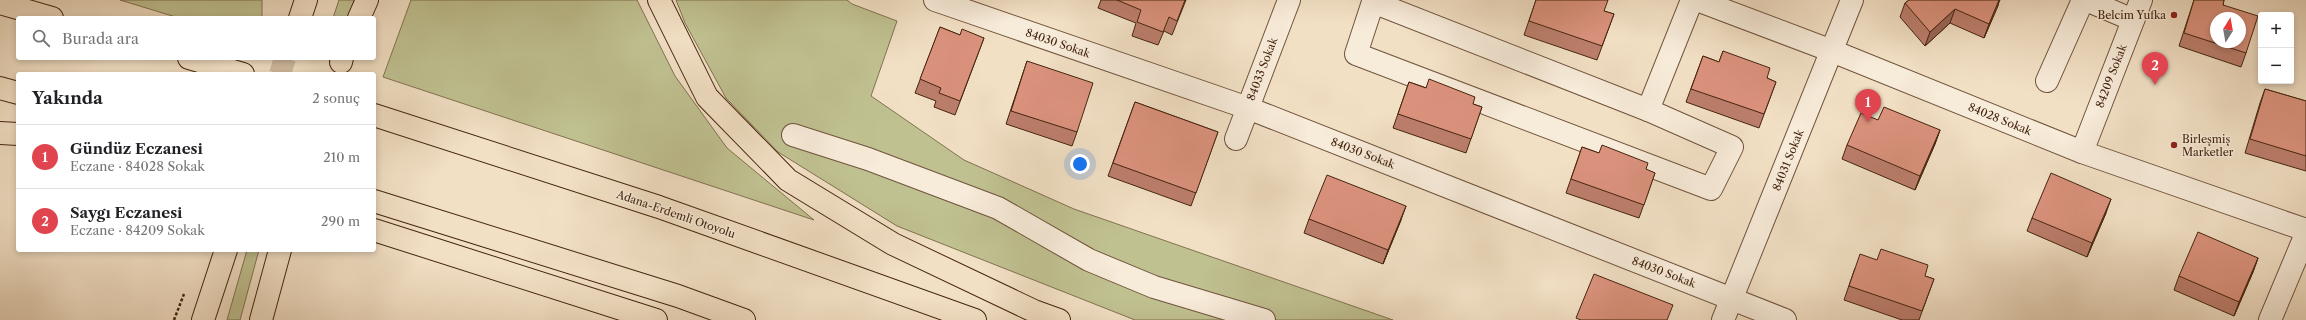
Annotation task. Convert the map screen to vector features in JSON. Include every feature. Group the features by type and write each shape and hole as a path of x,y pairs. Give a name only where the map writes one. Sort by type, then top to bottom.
{"main road":[{"path":"301,16 306,0"},
{"path":"360,16 367,0"},
{"path":"659,0 707,97 788,180 893,244 1034,311 1059,320"},
{"path":"0,3 45,16"},
{"path":"196,60 237,72"},
{"path":"0,88 16,92"},
{"name":"Adana-Erdemli Otoyolu","path":"376,116 659,208 975,320"},
{"path":"0,133 16,134"},
{"path":"376,202 678,296 744,320"},
{"path":"376,231 656,320"},
{"path":"203,320 225,252"},
{"path":"261,320 279,252"}],"street":[{"name":"84030 Sokak","path":"935,0 1248,108 1785,320"},
{"name":"84033 Sokak","path":"1236,139 1289,0"},
{"path":"1648,110 1692,0"},
{"name":"84028 Sokak","path":"1697,0 1832,51 2082,152 2306,230"},
{"name":"84031 Sokak","path":"1723,320 1852,0"},
{"path":"2047,81 2083,0"},
{"path":"2086,0 2133,20"},
{"name":"84209 Sokak","path":"2082,152 2141,0"},
{"path":"1373,2 1648,110 1732,147 1711,189 1356,54 1373,2"},
{"path":"794,135 868,159 998,208 1089,260 1154,287 1264,320"},
{"path":"2270,320 2306,234"}],"green space":[{"path":"120,0 262,0 262,16 172,16"},
{"path":"339,0 356,0 351,16 334,16"},
{"path":"411,0 637,0 675,76 727,148 814,220 383,77"},
{"path":"676,0 847,0 852,4 897,21 871,96 964,160 1074,209 1393,320 1135,320 897,226 778,152 726,98 685,23"},
{"path":"246,252 258,252 240,320 227,320"}],"building":[{"path":"1117,0 1185,0 1177,21 1169,17 1163,32 1137,22 1141,10"},
{"path":"1536,0 1608,0 1604,11 1614,14 1602,46 1529,21"},
{"path":"1909,0 1999,0 1989,24 1955,9 1930,32 1905,3"},
{"path":"2194,0 2224,0 2223,5 2245,12 2210,12 2210,41 2184,33"},
{"path":"2246,12 2258,16 2246,53 2230,48 2246,48"},
{"path":"940,27 960,35 962,29 984,38 960,101 939,93 941,88 920,79"},
{"path":"1723,51 1770,68 1767,78 1776,82 1764,114 1691,89 1703,56 1719,62"},
{"path":"1027,61 1093,83 1077,132 1011,111"},
{"path":"1429,79 1475,97 1473,104 1482,107 1471,139 1398,114 1409,82 1426,88"},
{"path":"2265,89 2306,101 2306,156 2250,139"},
{"path":"1135,102 1218,132 1196,193 1113,163"},
{"path":"1884,107 1940,130 1920,176 1847,145 1861,113 1878,120"},
{"path":"1602,145 1648,163 1646,169 1655,173 1644,205 1571,179 1582,147 1599,153"},
{"path":"2051,173 2111,199 2092,243 2032,218"},
{"path":"1327,175 1406,206 1388,250 1309,219"},
{"path":"2198,232 2258,258 2239,302 2179,276"},
{"path":"1881,249 1928,265 1925,276 1934,279 1922,311 1849,286 1860,254 1877,260"},
{"path":"1594,274 1673,305 1667,320 1581,320 1576,318"}],"tunnel":[{"path":"281,72 284,60"}],"place":[{"name":"Belcim Yufka","path":"2174,15"},
{"name":"Saygı Eczanesi","path":"2155,85"},
{"name":"Gündüz Eczanesi","path":"1868,122"},
{"name":"Birleşmiş Marketler","path":"2174,145"}]}
